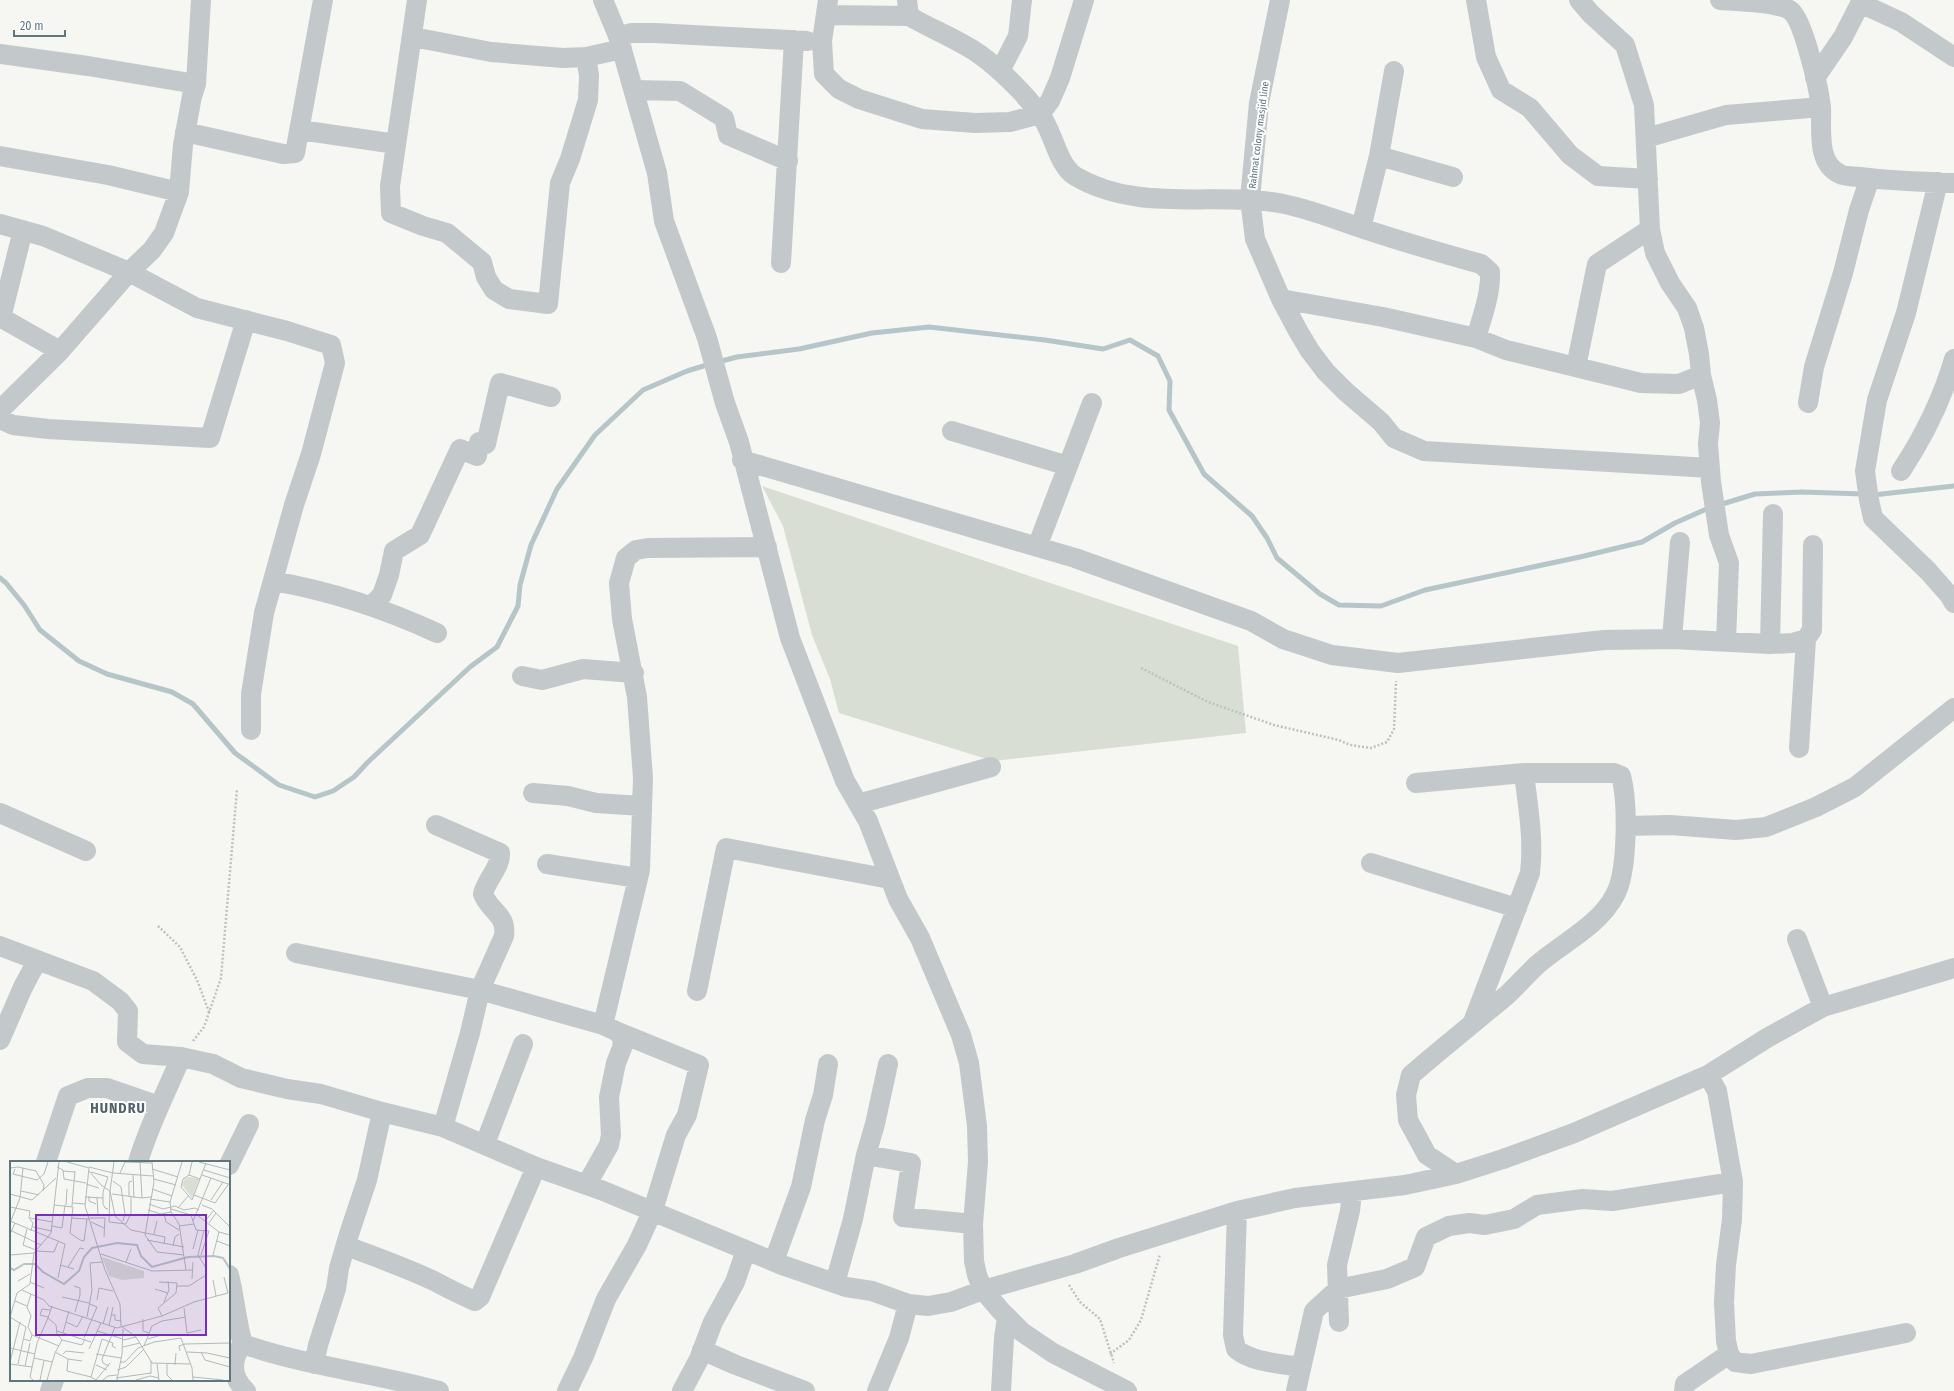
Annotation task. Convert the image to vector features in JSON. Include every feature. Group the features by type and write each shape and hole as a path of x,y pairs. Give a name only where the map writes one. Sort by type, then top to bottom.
{"street":[{"path":"0,410 60,351 129,272 152,250 164,234 179,192 185,132 192,96 196,84 201,0"},
{"path":"185,132 283,154 295,153 323,0"},
{"path":"417,0 390,186 391,214 446,233 482,262 486,277 494,290 509,299 548,304 560,183 570,159 588,100 589,75 586,57"},
{"path":"603,0 620,42 658,173 664,221 707,338 725,403 739,442 742,460 767,547 790,638 845,781 868,821 890,879 920,938 950,1006 970,1063 977,1126 978,1162 973,1224 974,1261 977,1276 984,1290 1022,1332 1053,1353 1123,1389"},
{"path":"1000,71 1018,36 1022,0"},
{"path":"1084,0 1060,78 1050,101 1040,114 1010,122 947,122 922,119 859,99 839,89 824,74 822,41 827,8 908,8 978,53 1000,71 1040,114 1054,140 1065,167 1074,175 1091,184 1119,193 1154,198 1184,200 1250,199 1313,211 1361,228 1481,264 1490,272 1490,281 1484,312 1476,338"},
{"name":"Rahmat colony masjid line","path":"1280,0 1259,103 1250,199 1255,238 1282,299 1304,341 1326,372 1345,391 1381,422 1394,438 1424,452 1711,475"},
{"path":"1476,0 1486,56 1501,90 1530,108 1570,155 1598,176 1648,180"},
{"path":"1579,0 1591,14 1625,45 1644,105 1650,229 1655,253 1670,283 1687,308 1694,328 1710,423 1708,444 1711,475 1719,535 1728,563 1726,641"},
{"path":"1720,0 1779,5 1790,10 1800,25 1814,78 1820,107 1823,151 1829,165 1840,174 1896,181 1946,182 1906,313 1877,400 1865,471 1873,518 1928,571 1950,596 1954,603"},
{"path":"1814,78 1843,37 1861,2 1900,22 1954,57"},
{"path":"412,37 492,52 563,58 586,57 620,42 632,33 822,41"},
{"path":"781,263 794,40"},
{"path":"0,54 95,67 196,84"},
{"path":"1361,228 1379,156 1394,71"},
{"path":"634,90 680,91 724,118 728,135 788,161"},
{"path":"1646,138 1726,115 1820,107"},
{"path":"300,130 396,144"},
{"path":"0,156 108,175 179,192"},
{"path":"1379,156 1453,177"},
{"path":"1808,402 1816,360 1843,273 1859,210 1870,178"},
{"path":"0,224 43,236 129,272 197,308 246,320 331,345 335,363 311,454 294,505 264,613 251,694 251,730"},
{"path":"1576,367 1597,264 1650,229"},
{"path":"23,230 0,318 60,351"},
{"path":"1282,299 1383,317 1476,338 1506,350 1641,383 1679,384 1701,375"},
{"path":"0,419 13,425 48,429 210,438 246,320"},
{"path":"1901,472 1928,428 1949,377 1954,359"},
{"path":"371,606 382,595 389,575 394,551 420,535 460,449 477,456 479,442 486,444 500,383 551,398"},
{"path":"1037,547 1092,403"},
{"path":"952,431 1068,466"},
{"path":"742,460 1075,558 1251,621 1282,639 1332,655 1398,663 1604,640 1672,639 1770,644 1792,643 1806,639"},
{"path":"1770,644 1773,514"},
{"path":"1672,639 1680,542"},
{"path":"1799,748 1806,639 1812,630 1813,545"},
{"path":"610,1028 640,870 643,778 637,696 634,673 622,619 619,583 626,558 636,550 648,548 767,547"},
{"path":"273,582 295,585 371,606 437,633"},
{"path":"522,676 542,680 583,669 634,673"},
{"path":"1626,826 1670,825 1736,830 1766,827 1816,807 1854,787 1954,708"},
{"path":"858,804 990,767"},
{"path":"1473,1022 1530,873 1532,852 1524,773"},
{"path":"1416,783 1524,773 1614,773 1621,776 1624,786 1626,826 1620,885 1608,906 1598,917 1537,966 1508,995 1473,1022 1411,1075 1406,1095 1408,1120 1427,1155 1456,1174"},
{"path":"533,793 568,796 596,803 642,806"},
{"path":"0,813 86,851"},
{"path":"436,825 500,853 501,859 487,882 483,894 486,902 500,916 506,926 504,936 480,990 470,1033 443,1127"},
{"path":"697,991 726,848 890,879"},
{"path":"1371,863 1517,908"},
{"path":"547,864 638,878"},
{"path":"1797,939 1823,1007"},
{"path":"0,946 94,982 120,1001 128,1011 127,1042 143,1054 180,1058 213,1064 241,1078 287,1089 320,1094 382,1112 443,1127 536,1167 587,1184 653,1210 774,1261 846,1287 872,1291 908,1304 928,1306 950,1302 984,1290 1059,1269 1164,1233 1237,1211 1328,1192 1352,1192 1405,1185 1456,1174 1574,1133 1708,1075 1767,1038 1823,1007 1954,968"},
{"path":"296,953 480,990 610,1028 699,1065 687,1115 676,1135 653,1210 630,1258 606,1298 583,1358 567,1391"},
{"path":"0,1040 37,961"},
{"path":"587,1184 609,1145 612,1135 609,1097 623,1039 610,1028"},
{"path":"485,1144 523,1044"},
{"path":"138,1161 144,1141 180,1058"},
{"path":"774,1261 801,1187 815,1120 823,1095 828,1064"},
{"path":"835,1283 853,1219 866,1154 875,1124 888,1064"},
{"path":"1708,1075 1717,1091 1733,1182 1732,1219 1726,1264 1724,1302 1726,1341 1729,1354 1735,1362 1751,1364 1906,1333"},
{"path":"46,1161 68,1096 88,1088 107,1088 159,1106"},
{"path":"314,1364 346,1246 367,1180 382,1112"},
{"path":"230,1163 249,1124"},
{"path":"866,1154 911,1163 903,1217 973,1224"},
{"path":"346,1246 385,1260 436,1282 457,1294 475,1300 480,1297 536,1167"},
{"path":"1296,1391 1300,1367 1314,1312 1338,1289 1387,1279 1415,1267 1426,1237 1449,1226 1468,1223 1485,1225 1514,1220 1537,1205 1583,1199 1612,1201 1733,1182"},
{"path":"1339,1322 1337,1265 1350,1211 1352,1192"},
{"path":"1237,1211 1233,1335 1236,1349 1243,1355 1252,1358 1300,1367"},
{"path":"682,1391 702,1350 713,1322 735,1282 746,1250"},
{"path":"230,1279 235,1299 237,1327 243,1344"},
{"path":"877,1391 898,1338 908,1304"},
{"path":"1001,1391 1004,1338 1007,1317"},
{"path":"243,1344 275,1355 383,1377 439,1391"},
{"path":"243,1344 235,1353 234,1368 237,1383 246,1391"},
{"path":"702,1350 736,1365 805,1391"},
{"path":"1684,1391 1685,1384 1729,1354"},
{"path":"50,1391 54,1381"}],"path":[{"path":"1141,668 1208,702 1274,725 1339,740 1350,746 1371,748 1387,742 1394,729 1398,663"},
{"path":"180,1058 204,1027 221,978 237,789"},
{"path":"158,926 180,947 197,980 209,1012"},
{"path":"1110,1354 1130,1340 1141,1320 1158,1266 1164,1233"},
{"path":"1059,1269 1080,1302 1100,1319 1110,1354 1123,1389"}],"shaded area":[{"path":"762,486 1238,646 1246,733 993,761 839,713 830,679 812,635 783,526"}],"waterway":[{"path":"718,362 737,357 799,349 872,333 929,327 1045,340 1103,349 1130,340 1158,356 1170,381 1169,410 1204,474 1252,516 1267,538 1277,558 1320,594 1339,605 1381,606 1425,590 1580,557 1642,542 1675,523 1711,507"},
{"path":"0,578 24,605 40,630 79,661 107,674 172,692 193,704 235,753 279,785 315,797 333,791 354,777 368,762 470,667 497,647 518,606 520,585 531,545 557,489 595,435 643,390 687,371 710,364"},
{"path":"1873,495 1954,486"},
{"path":"1719,505 1755,494 1802,492 1863,494"}],"district":[{"name":"HUNDRU","path":"118,1108"}]}
